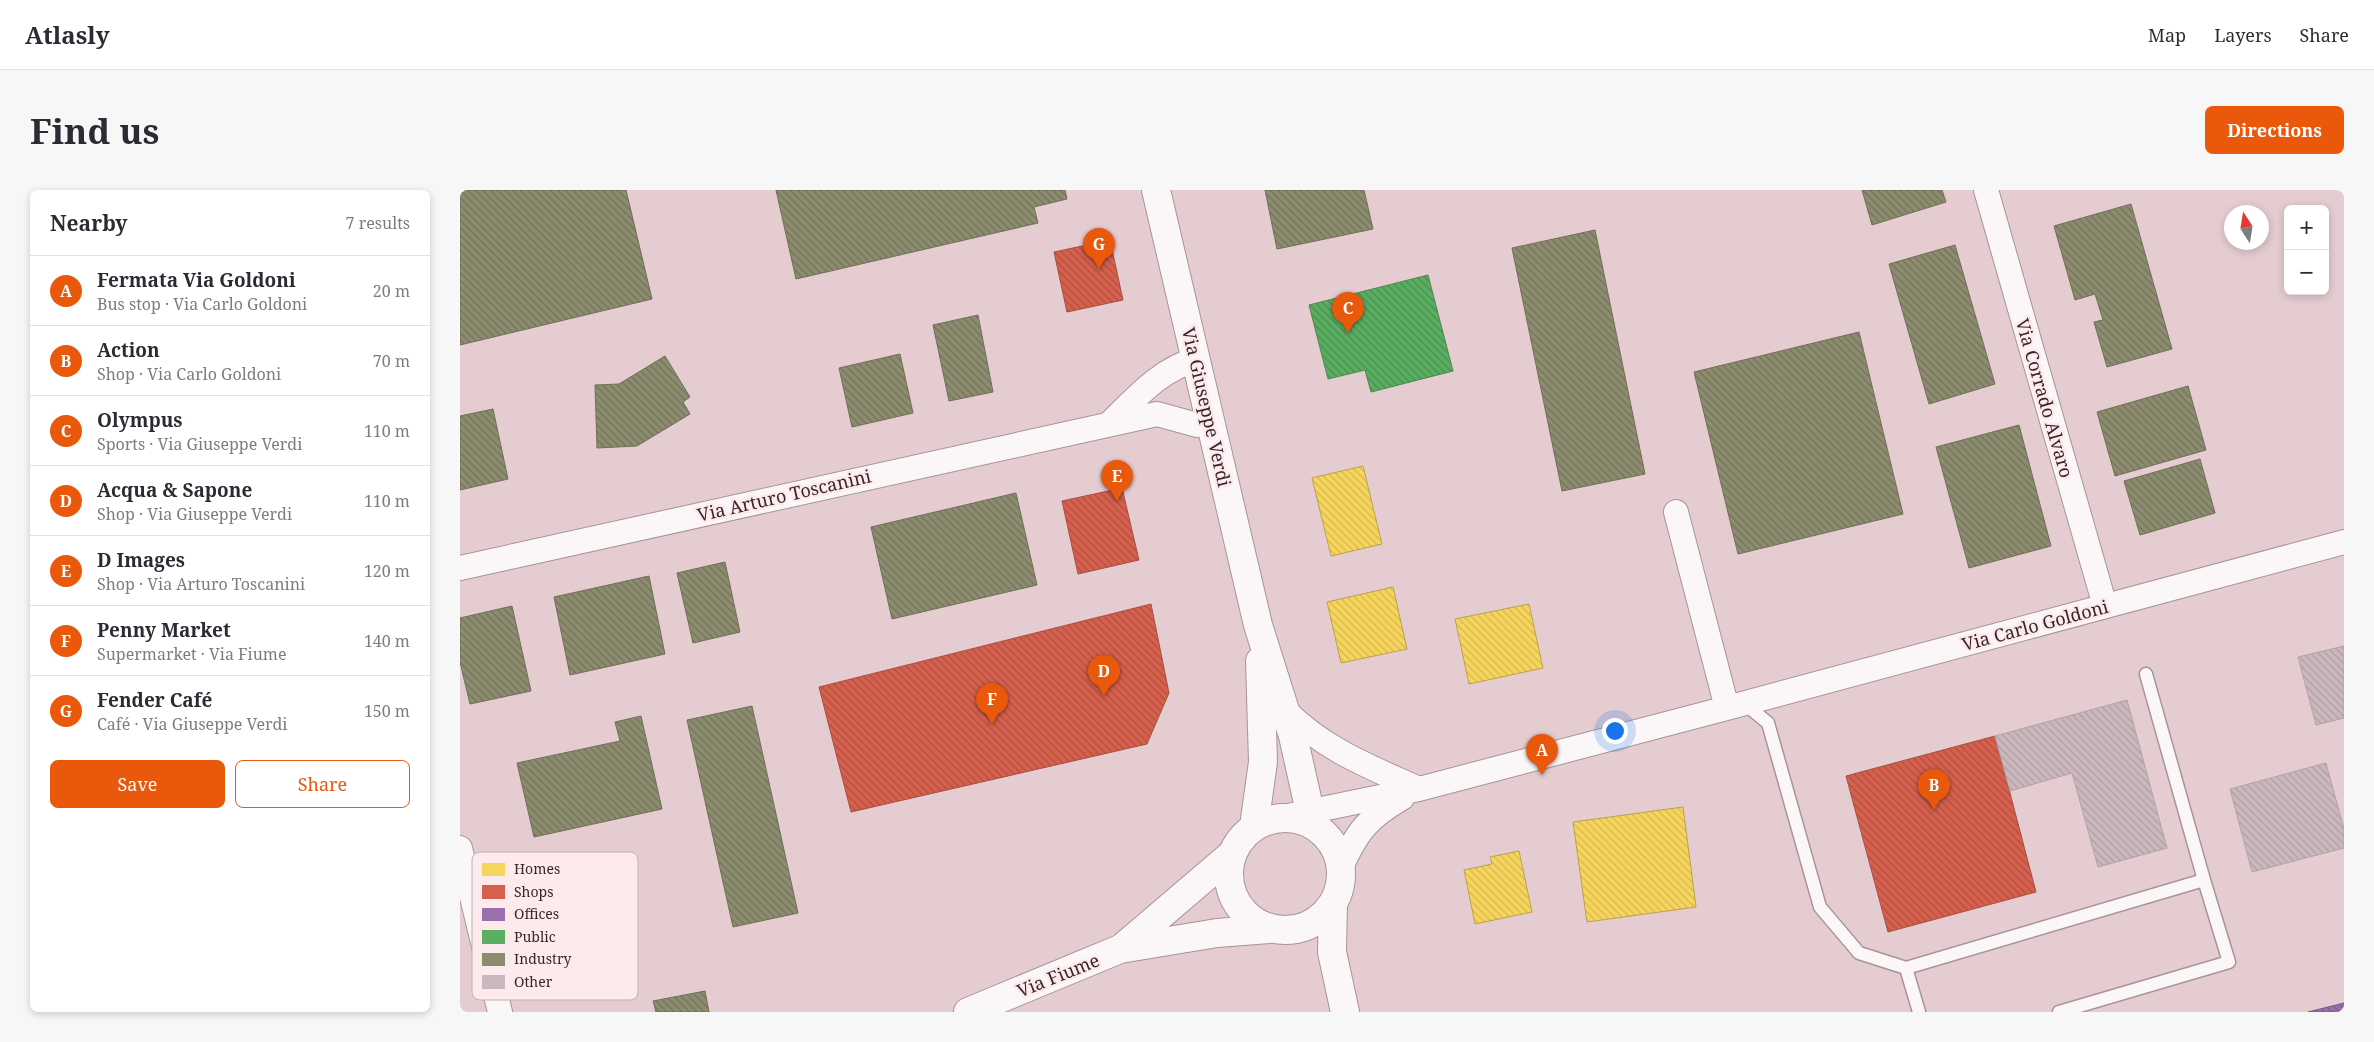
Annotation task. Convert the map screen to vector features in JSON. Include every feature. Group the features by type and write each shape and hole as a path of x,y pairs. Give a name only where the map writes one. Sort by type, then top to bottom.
{"street":[{"name":"Via Giuseppe Verdi","path":"1156,190 1258,625 1285,710 1312,818"},
{"name":"Via Corrado Alvaro","path":"1986,190 2105,606"},
{"path":"1108,424 1147,388 1179,364 1196,360"},
{"name":"Via Arturo Toscanini","path":"460,568 1156,414 1197,425 1210,423"},
{"path":"1676,512 1736,706"},
{"name":"Via Carlo Goldoni","path":"1312,818 2344,542"},
{"name":"Via Giuseppe Verdi","path":"1254,826 1263,762 1258,625"},
{"path":"1285,710 1308,733 1327,745 1419,788"},
{"name":"Via Carlo Goldoni","path":"1341,867 1357,836 1372,818 1419,788"},
{"name":"Via Fiume","path":"968,1012 1120,949 1210,934 1268,929 1287,931 1304,927 1320,918 1333,905 1340,886 1341,867 1336,850 1312,818 1268,820 1254,826 1240,839 1231,855 1228,873 1230,892 1239,908 1252,921 1268,929"},
{"path":"460,848 472,897"},
{"name":"Via Fiume","path":"1120,949 1231,855"},
{"path":"1333,905 1331,945 1338,990 1345,1012"}],"lane":[{"path":"2059,1012 2229,962 2146,674"},
{"path":"1736,706 1768,723 1820,907 1859,953 1906,968 2204,880"},
{"path":"1906,968 1919,1012"}],"building: Homes":[{"path":"1363,466 1382,544 1331,556 1312,478"},
{"path":"1393,587 1407,649 1341,663 1327,602"},
{"path":"1529,604 1543,668 1469,684 1455,619"},
{"path":"1683,807 1696,907 1587,922 1573,822"},
{"path":"1519,851 1532,912 1475,924 1464,870 1492,864 1490,857"}],"building: Shops":[{"path":"1110,240 1123,300 1067,312 1054,252"},
{"path":"1122,488 1139,560 1078,574 1062,501"},
{"path":"1151,604 1169,693 1147,744 851,812 819,687"},
{"path":"1995,736 2036,892 1888,932 1846,776"}],"building: Offices":[{"path":"2344,1003 2344,1012 2308,1012"}],"building: Public":[{"path":"1428,275 1453,371 1371,392 1365,370 1328,379 1309,305"}],"building: Industry":[{"path":"460,190 626,190 652,299 460,345"},
{"path":"776,190 1065,190 1067,199 1034,207 1038,223 796,279"},
{"path":"1265,190 1364,190 1373,229 1277,249"},
{"path":"1862,190 1942,190 1946,202 1872,225"},
{"path":"2131,204 2172,349 2107,367 2094,322 2103,320 2095,294 2075,300 2054,226"},
{"path":"1595,230 1645,474 1562,491 1512,248"},
{"path":"1955,245 1995,384 1929,404 1889,264"},
{"path":"978,315 993,392 949,401 933,325"},
{"path":"1859,332 1903,514 1738,554 1694,372"},
{"path":"900,354 913,413 852,427 839,368"},
{"path":"665,356 690,397 683,402 690,414 637,446 597,448 595,385 619,384"},
{"path":"2188,386 2206,450 2115,476 2097,412"},
{"path":"493,409 508,479 460,490 460,416"},
{"path":"2019,425 2051,546 1969,568 1936,447"},
{"path":"2200,459 2215,513 2140,535 2124,481"},
{"path":"1016,493 1037,585 892,619 871,527"},
{"path":"725,562 740,632 693,643 677,573"},
{"path":"649,576 665,654 570,675 554,597"},
{"path":"512,606 531,691 470,704 460,662 460,618"},
{"path":"752,706 798,913 733,927 687,720"},
{"path":"641,716 662,809 534,837 517,763 620,741 615,722"},
{"path":"705,991 709,1012 656,1012 653,1001"}],"building: Other":[{"path":"2344,646 2344,718 2316,725 2298,657"},
{"path":"2127,700 2167,848 2098,867 2072,773 2010,791 1995,736"},
{"path":"2326,763 2344,829 2344,848 2252,872 2230,789"}],"place":[{"name":"Fender Café","path":"1099,269"},
{"name":"Olympus","path":"1348,333"},
{"name":"D Images","path":"1117,501"},
{"name":"Acqua & Sapone","path":"1104,696"},
{"name":"Penny Market","path":"992,724"},
{"name":"Fermata Via Goldoni","path":"1542,775"},
{"name":"Action","path":"1934,810"}]}
